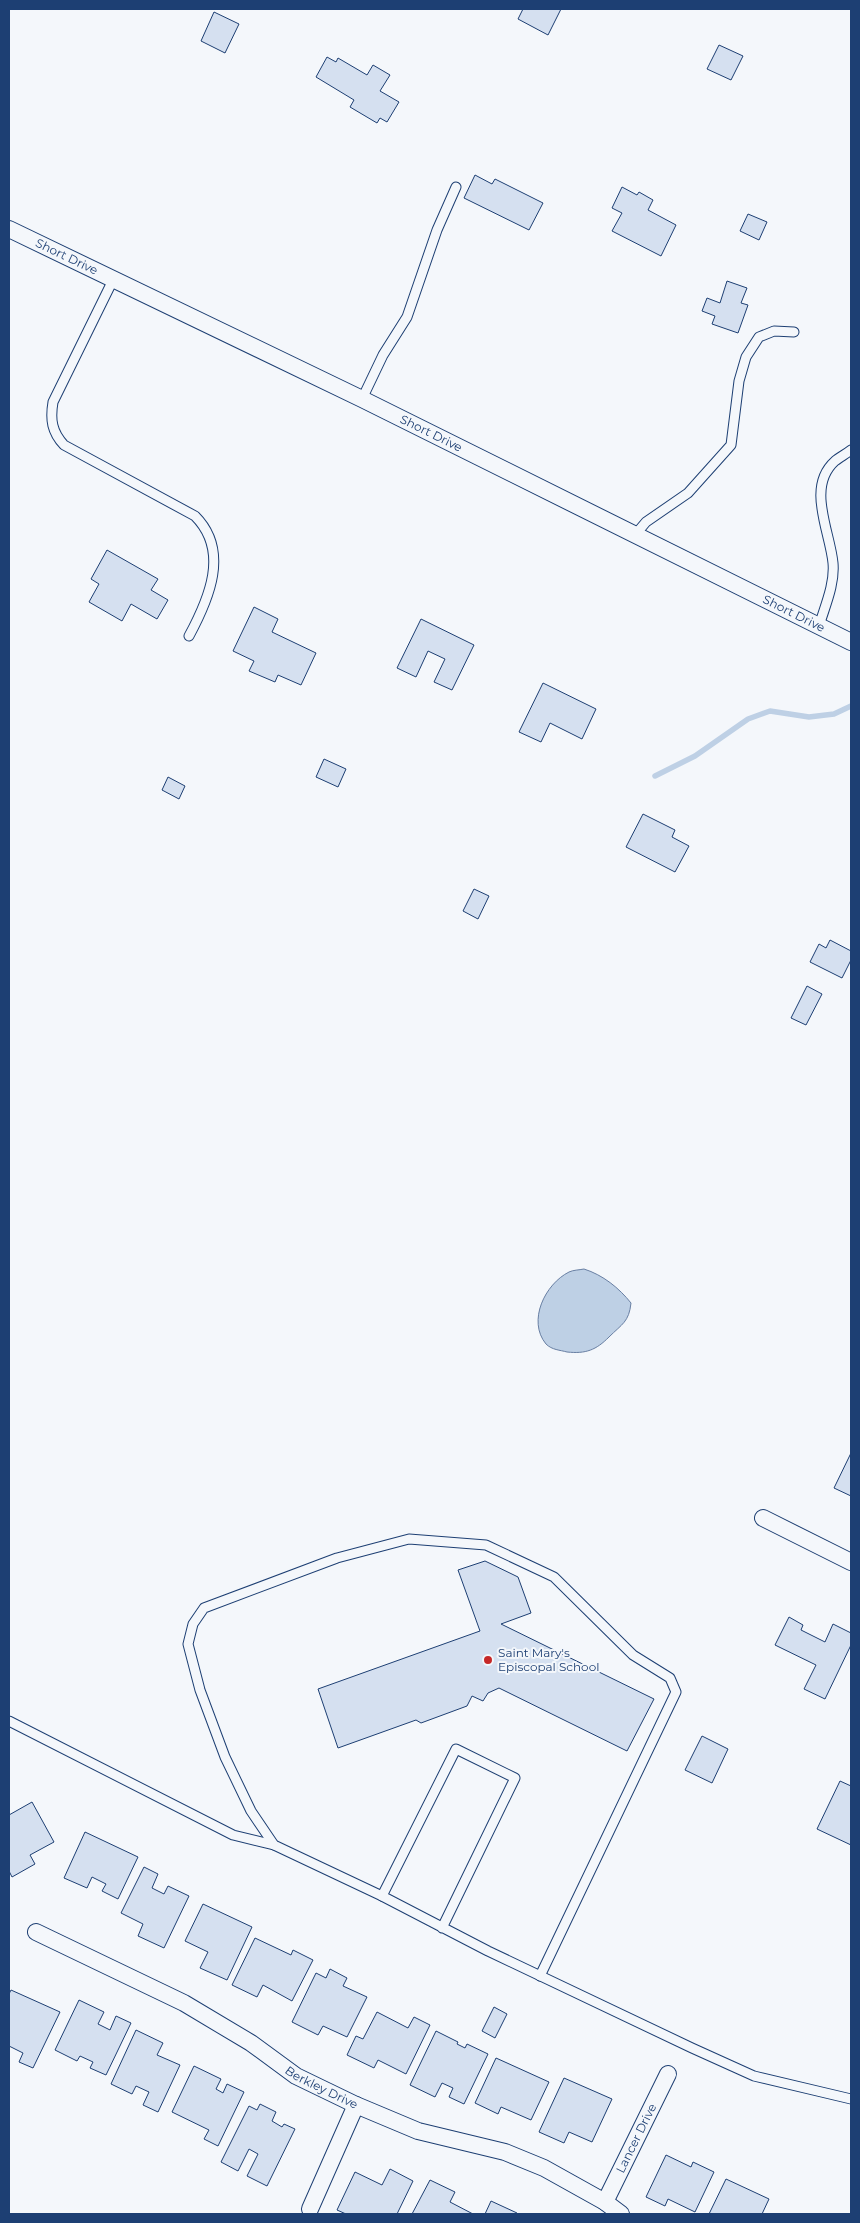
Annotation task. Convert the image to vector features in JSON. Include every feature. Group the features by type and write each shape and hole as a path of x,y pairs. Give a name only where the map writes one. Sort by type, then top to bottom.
{"street":[{"name":"Short Drive","path":"9,229 362,399 851,642"},
{"path":"763,1518 851,1562"},
{"name":"Berkley Drive","path":"36,1932 184,2003 251,2043 296,2076 356,2105 418,2130 505,2152 544,2168 605,2202 621,2214"},
{"name":"Lancer Drive","path":"605,2202 668,2074"},
{"path":"310,2209 356,2105"}],"lane":[{"path":"362,399 383,355 407,317 437,230 456,187"},
{"path":"113,280 53,402 52,422 56,436 64,445 195,516 207,532 213,549 214,572 203,606 189,636"},
{"path":"635,535 646,522 688,493 731,445 739,381 746,357 759,337 774,330 794,332"},
{"path":"819,626 833,579 833,562 821,504 823,480 834,461 851,450"},
{"path":"274,1845 251,1811 224,1757 200,1690 188,1644 193,1624 204,1608 337,1558 409,1539 486,1545 554,1577 633,1655 670,1678 676,1692 540,1976"},
{"path":"9,1721 233,1835 274,1845 382,1896 540,1976 754,2076 851,2099"},
{"path":"382,1896 456,1749 515,1778 442,1928"}],"water":[{"path":"584,1269 604,1278 621,1292 631,1303 629,1315 621,1326 595,1348 585,1352 567,1352 553,1349 546,1344 538,1325 541,1304 546,1294 560,1278 571,1271"}],"building":[{"path":"523,9 561,9 548,35 518,19"},
{"path":"214,12 239,24 225,53 201,41"},
{"path":"719,45 743,56 731,80 707,69"},
{"path":"327,57 336,62 338,58 367,75 373,65 390,75 380,91 399,102 387,122 380,118 377,123 350,107 354,100 316,77"},
{"path":"475,175 492,184 495,179 543,203 529,230 464,198"},
{"path":"622,187 637,195 639,192 653,200 648,210 676,225 661,256 612,231 622,213 612,208"},
{"path":"748,214 767,222 759,240 740,231"},
{"path":"727,281 747,288 741,303 748,305 738,333 712,324 715,316 702,311 707,298 720,303"},
{"path":"107,550 158,579 151,590 168,600 157,619 131,604 122,621 89,602 99,584 91,579"},
{"path":"254,607 278,619 272,632 316,653 301,685 278,675 275,682 249,671 254,661 233,651"},
{"path":"421,619 474,645 452,690 434,682 445,659 428,651 416,677 397,668"},
{"path":"543,683 596,709 582,739 550,723 541,742 519,732"},
{"path":"324,759 346,769 338,787 316,777"},
{"path":"168,777 185,786 179,799 162,790"},
{"path":"643,814 675,830 672,837 689,846 675,872 626,847"},
{"path":"474,889 489,896 478,919 463,911"},
{"path":"830,940 851,951 851,960 842,978 810,962 819,944 826,948"},
{"path":"807,986 822,994 806,1025 791,1018"},
{"path":"851,1453 851,1496 834,1488"},
{"name":"Saint Mary's Episcopal School","path":"485,1561 518,1577 531,1613 501,1624 654,1699 627,1751 499,1688 488,1693 483,1701 472,1696 467,1706 421,1723 416,1720 338,1748 318,1689 480,1631 458,1570"},
{"path":"789,1617 803,1625 801,1630 825,1642 833,1624 851,1633 851,1645 825,1699 804,1689 816,1665 775,1645"},
{"path":"702,1736 728,1749 712,1783 685,1770"},
{"path":"840,1781 851,1786 851,1845 817,1829"},
{"path":"32,1802 54,1842 30,1855 35,1864 12,1877 9,1871 9,1815"},
{"path":"85,1832 138,1857 118,1899 102,1891 106,1884 92,1877 87,1888 64,1878"},
{"path":"144,1867 158,1874 152,1888 164,1894 168,1886 189,1896 164,1948 138,1936 143,1924 121,1913"},
{"path":"203,1904 252,1927 227,1980 200,1968 208,1952 185,1941"},
{"path":"255,1938 291,1955 293,1950 313,1960 292,2001 263,1985 257,1997 232,1985"},
{"path":"330,1969 347,1978 343,1986 367,1997 347,2037 323,2026 318,2035 292,2022 316,1973 326,1978"},
{"path":"11,1990 60,2012 33,2068 19,2062 23,2053 9,2046 9,1994"},
{"path":"79,2000 104,2012 98,2024 110,2030 116,2016 131,2023 106,2075 90,2068 93,2062 80,2056 77,2061 55,2050"},
{"path":"494,2007 507,2014 495,2038 482,2031"},
{"path":"377,2012 408,2028 414,2017 430,2025 406,2074 378,2060 374,2068 347,2055 356,2036 363,2039"},
{"path":"136,2030 163,2043 157,2055 180,2065 158,2112 143,2105 149,2092 136,2086 132,2094 111,2084"},
{"path":"436,2031 458,2042 457,2044 465,2048 467,2044 488,2054 464,2104 449,2097 453,2088 442,2083 435,2097 410,2085"},
{"path":"496,2058 549,2082 531,2120 501,2107 498,2114 475,2103"},
{"path":"194,2066 221,2079 216,2089 223,2093 227,2084 244,2092 218,2146 204,2139 209,2130 172,2112"},
{"path":"564,2078 612,2099 592,2142 569,2132 564,2143 539,2132"},
{"path":"260,2104 276,2112 272,2121 282,2127 284,2124 295,2129 267,2186 247,2176 258,2154 249,2149 238,2171 221,2162 249,2106 257,2110"},
{"path":"666,2155 691,2167 693,2162 714,2172 695,2212 668,2199 665,2206 646,2197"},
{"path":"390,2169 413,2181 397,2214 346,2214 337,2210 355,2172 382,2185"},
{"path":"726,2179 769,2199 762,2214 709,2214"},
{"path":"430,2180 455,2192 450,2202 473,2214 412,2214"},
{"path":"491,2201 517,2213 485,2214"}],"waterway":[{"path":"655,776 695,756 748,719 770,711 809,717 834,714 851,706"}],"place":[{"name":"Saint Mary's Episcopal School","path":"488,1660"}]}
